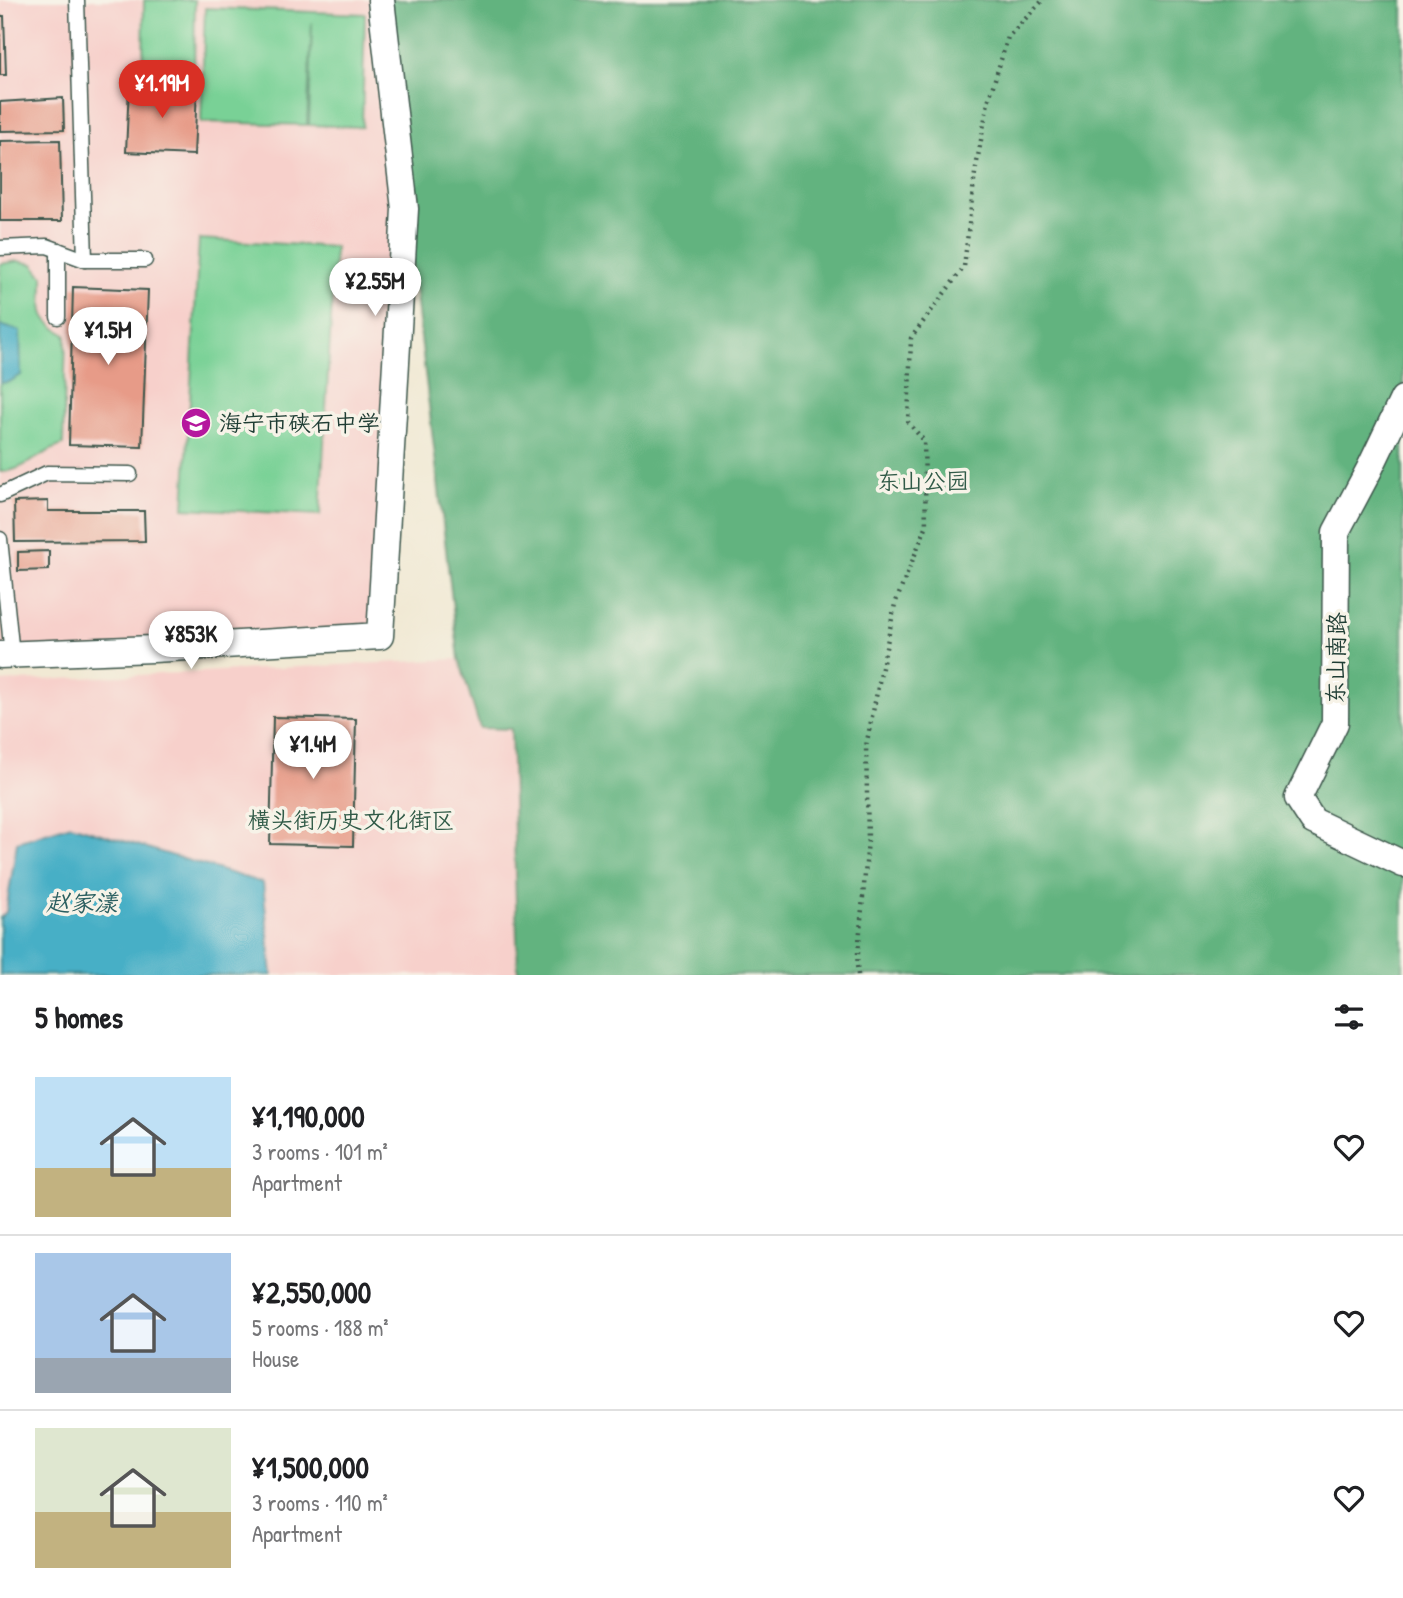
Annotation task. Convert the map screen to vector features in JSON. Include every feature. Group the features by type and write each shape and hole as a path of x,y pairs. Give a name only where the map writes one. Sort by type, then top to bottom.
{"street":[{"path":"6,655 380,636 405,209 381,0"},
{"name":"东山南路","path":"1403,399 1336,532 1335,723 1298,797 1312,821 1403,864"}],"lane":[{"path":"77,0 85,260"},
{"path":"0,248 47,246 85,260 145,260"},
{"path":"58,250 58,317"},
{"path":"0,495 47,473 130,474"},
{"path":"0,539 6,655"}],"path":[{"path":"858,975 868,841 866,746 895,604 926,527 924,441 908,422 911,338 964,267 975,173 992,89 1008,37 1043,0"}],"shaded area":[{"name":"海宁市硖石中学","path":"0,0 381,0 405,209 380,636 0,655"},
{"name":"横头街历史文化街区","path":"459,659 480,728 511,729 518,975 0,975 0,682"}],"green space":[{"path":"144,0 195,0 194,78 143,77"},
{"name":"东山公园","path":"381,0 1403,0 1403,975 518,975 511,729 480,728 459,659"},
{"path":"205,8 365,14 362,127 309,125 312,22 307,125 201,122"},
{"path":"199,239 335,247 320,515 184,508"},
{"path":"18,261 33,264 43,276 42,305 45,317 66,335 63,445 25,465 0,472 0,264"}],"water":[{"path":"0,325 20,331 21,375 9,382 0,383"},
{"name":"赵家漾","path":"71,825 263,883 272,975 0,975 0,918 6,912 17,842"}],"building":[{"path":"0,16 4,16 6,75 0,75"},
{"path":"129,86 197,89 194,155 126,152"},
{"path":"63,98 64,130 0,131 0,102"},
{"path":"60,140 62,221 0,221 0,141"},
{"path":"73,287 148,290 142,447 69,445"},
{"path":"48,501 48,511 144,511 145,541 15,542 14,502"},
{"path":"49,551 49,570 18,571 18,552"},
{"path":"273,717 356,719 353,846 270,844"}],"place":[{"name":"海宁市硖石中学","path":"196,423"}]}
